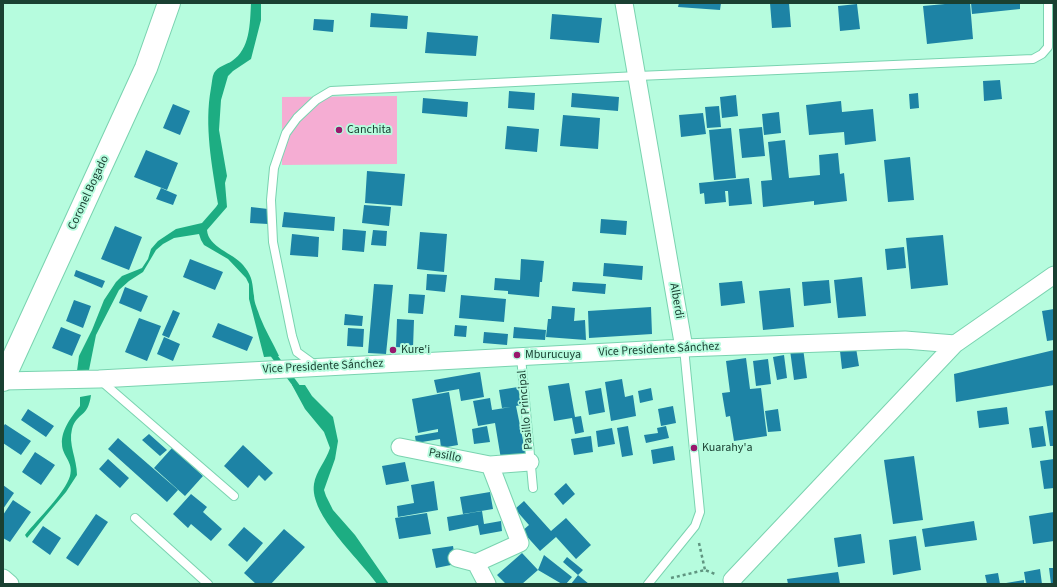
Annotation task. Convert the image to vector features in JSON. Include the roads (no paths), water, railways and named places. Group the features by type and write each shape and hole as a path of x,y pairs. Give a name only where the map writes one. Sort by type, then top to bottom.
{"street":[{"name":"Coronel Bogado","path":"3,381 146,68 169,3"},
{"name":"Alberdi","path":"624,3 638,76 684,348"},
{"path":"733,582 956,344 1054,275"},
{"name":"Vice Presidente Sánchez","path":"3,381 97,379 684,348 905,340 956,344"},
{"name":"Pasillo","path":"400,447 490,465"},
{"name":"Pasillo Principal","path":"490,465 530,462"},
{"path":"457,558 476,563 520,543 490,465"},
{"path":"476,563 487,584"},
{"path":"3,578 10,584"}],"lane":[{"path":"312,367 297,352 292,336 273,242 271,200 274,168 286,133 297,118 316,100 331,91 1033,59 1048,47 1048,3"},
{"name":"Alberdi","path":"649,584 695,526 700,512 684,348"},
{"name":"Pasillo Principal","path":"521,357 533,488"},
{"path":"97,379 234,496"},
{"path":"135,518 208,584"}],"waterway":[{"path":"269,349 301,392"}],"place":[{"name":"Canchita","path":"339,130"},
{"name":"Kure'i","path":"393,350"},
{"name":"Mburucuya","path":"517,355"},
{"name":"Kuarahy'a","path":"694,448"}]}
